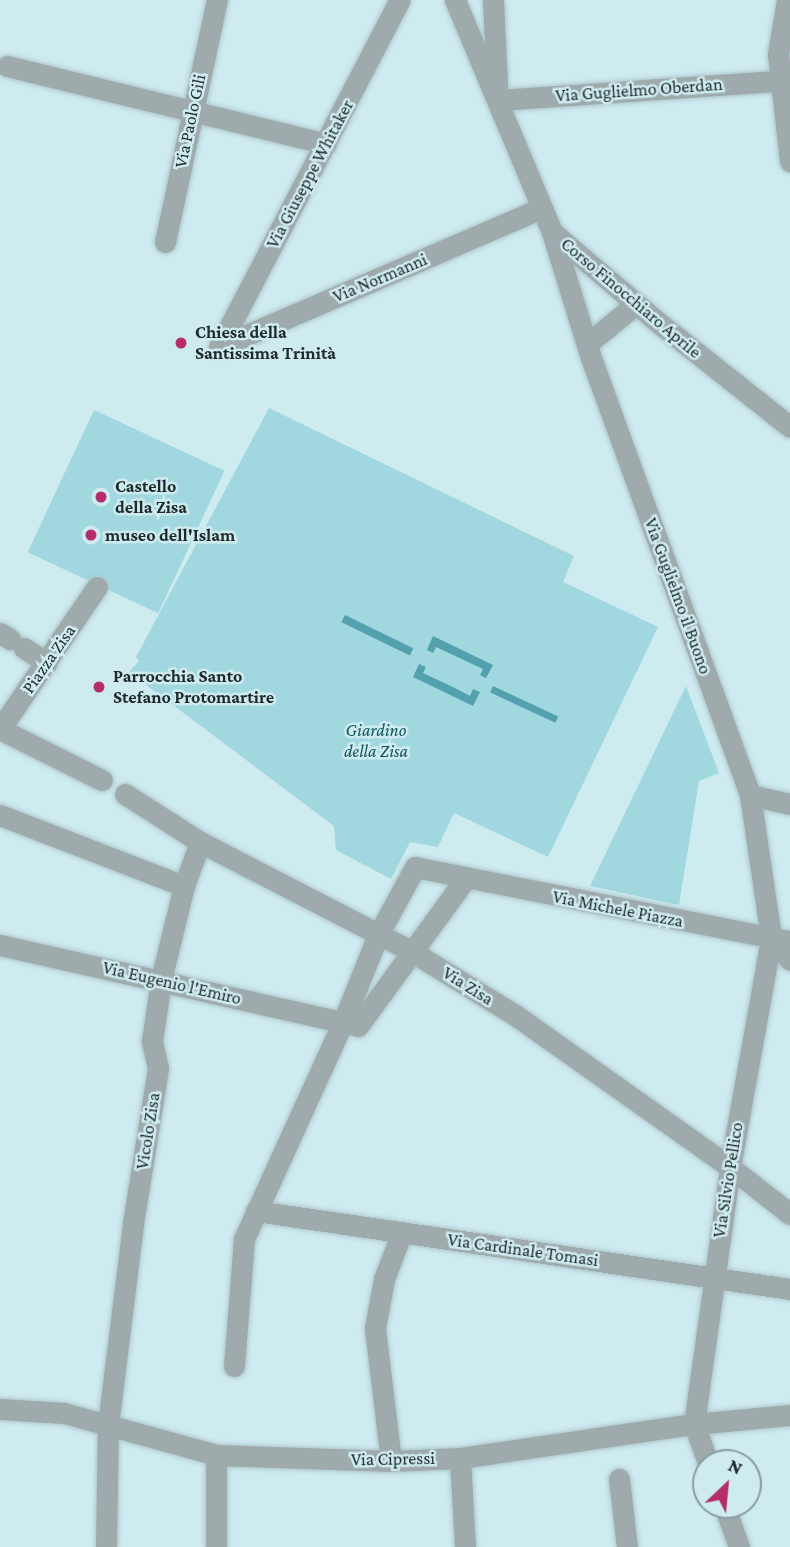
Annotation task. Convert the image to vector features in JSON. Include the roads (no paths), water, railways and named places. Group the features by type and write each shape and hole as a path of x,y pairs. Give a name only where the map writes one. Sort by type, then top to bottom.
{"street":[{"name":"Via Paolo Gili","path":"164,242 217,0"},
{"name":"Via Giuseppe Whitaker","path":"219,347 400,0"},
{"name":"Corso Finocchiaro Aprile","path":"455,0 552,232 636,304 789,423"},
{"path":"493,0 498,100"},
{"path":"787,0 778,54 790,161"},
{"path":"7,66 326,144"},
{"name":"Via Guglielmo Oberdan","path":"498,100 780,81"},
{"name":"Via Normanni","path":"219,347 541,208"},
{"name":"Via Guglielmo il Buono","path":"552,232 587,344 750,795 781,940"},
{"path":"587,344 636,304"},
{"name":"Piazza Zisa","path":"0,729 97,587"},
{"path":"11,640 47,663"},
{"path":"0,729 103,780"},
{"name":"Via Zisa","path":"125,794 200,842 411,951 515,1015 730,1167 790,1214"},
{"path":"750,795 790,804"},
{"path":"0,815 184,886"},
{"name":"Vicolo Zisa","path":"106,1547 108,1425 133,1223 158,1068 152,1041 161,981 184,886 200,842"},
{"name":"Via Michele Piazza","path":"378,935 415,867 781,940"},
{"path":"343,1022 358,1026 465,879"},
{"path":"234,1366 244,1239 343,1022 378,935"},
{"path":"781,940 790,960"},
{"name":"Via Silvio Pellico","path":"694,1424 730,1167 781,940"},
{"name":"Via Eugenio l'Emiro","path":"0,945 343,1022"},
{"name":"Via Cardinale Tomasi","path":"256,1211 790,1289"},
{"path":"391,1461 375,1328 384,1279 402,1233"},
{"name":"Via Cipressi","path":"0,1409 64,1413 216,1455 391,1461 460,1458 694,1424 790,1415"},
{"path":"694,1424 703,1449"},
{"path":"216,1455 216,1547"},
{"path":"460,1458 465,1547"},
{"path":"619,1479 627,1547"},
{"path":"729,1519 739,1547"}],"place":[{"name":"Chiesa della Santissima Trinità","path":"181,343"},
{"name":"Castello della Zisa","path":"101,497"},
{"name":"museo dell'Islam","path":"91,535"},
{"name":"Parrocchia Santo Stefano Protomartire","path":"99,687"}],"park label":[{"name":"Giardino della Zisa","path":"376,741"}]}
